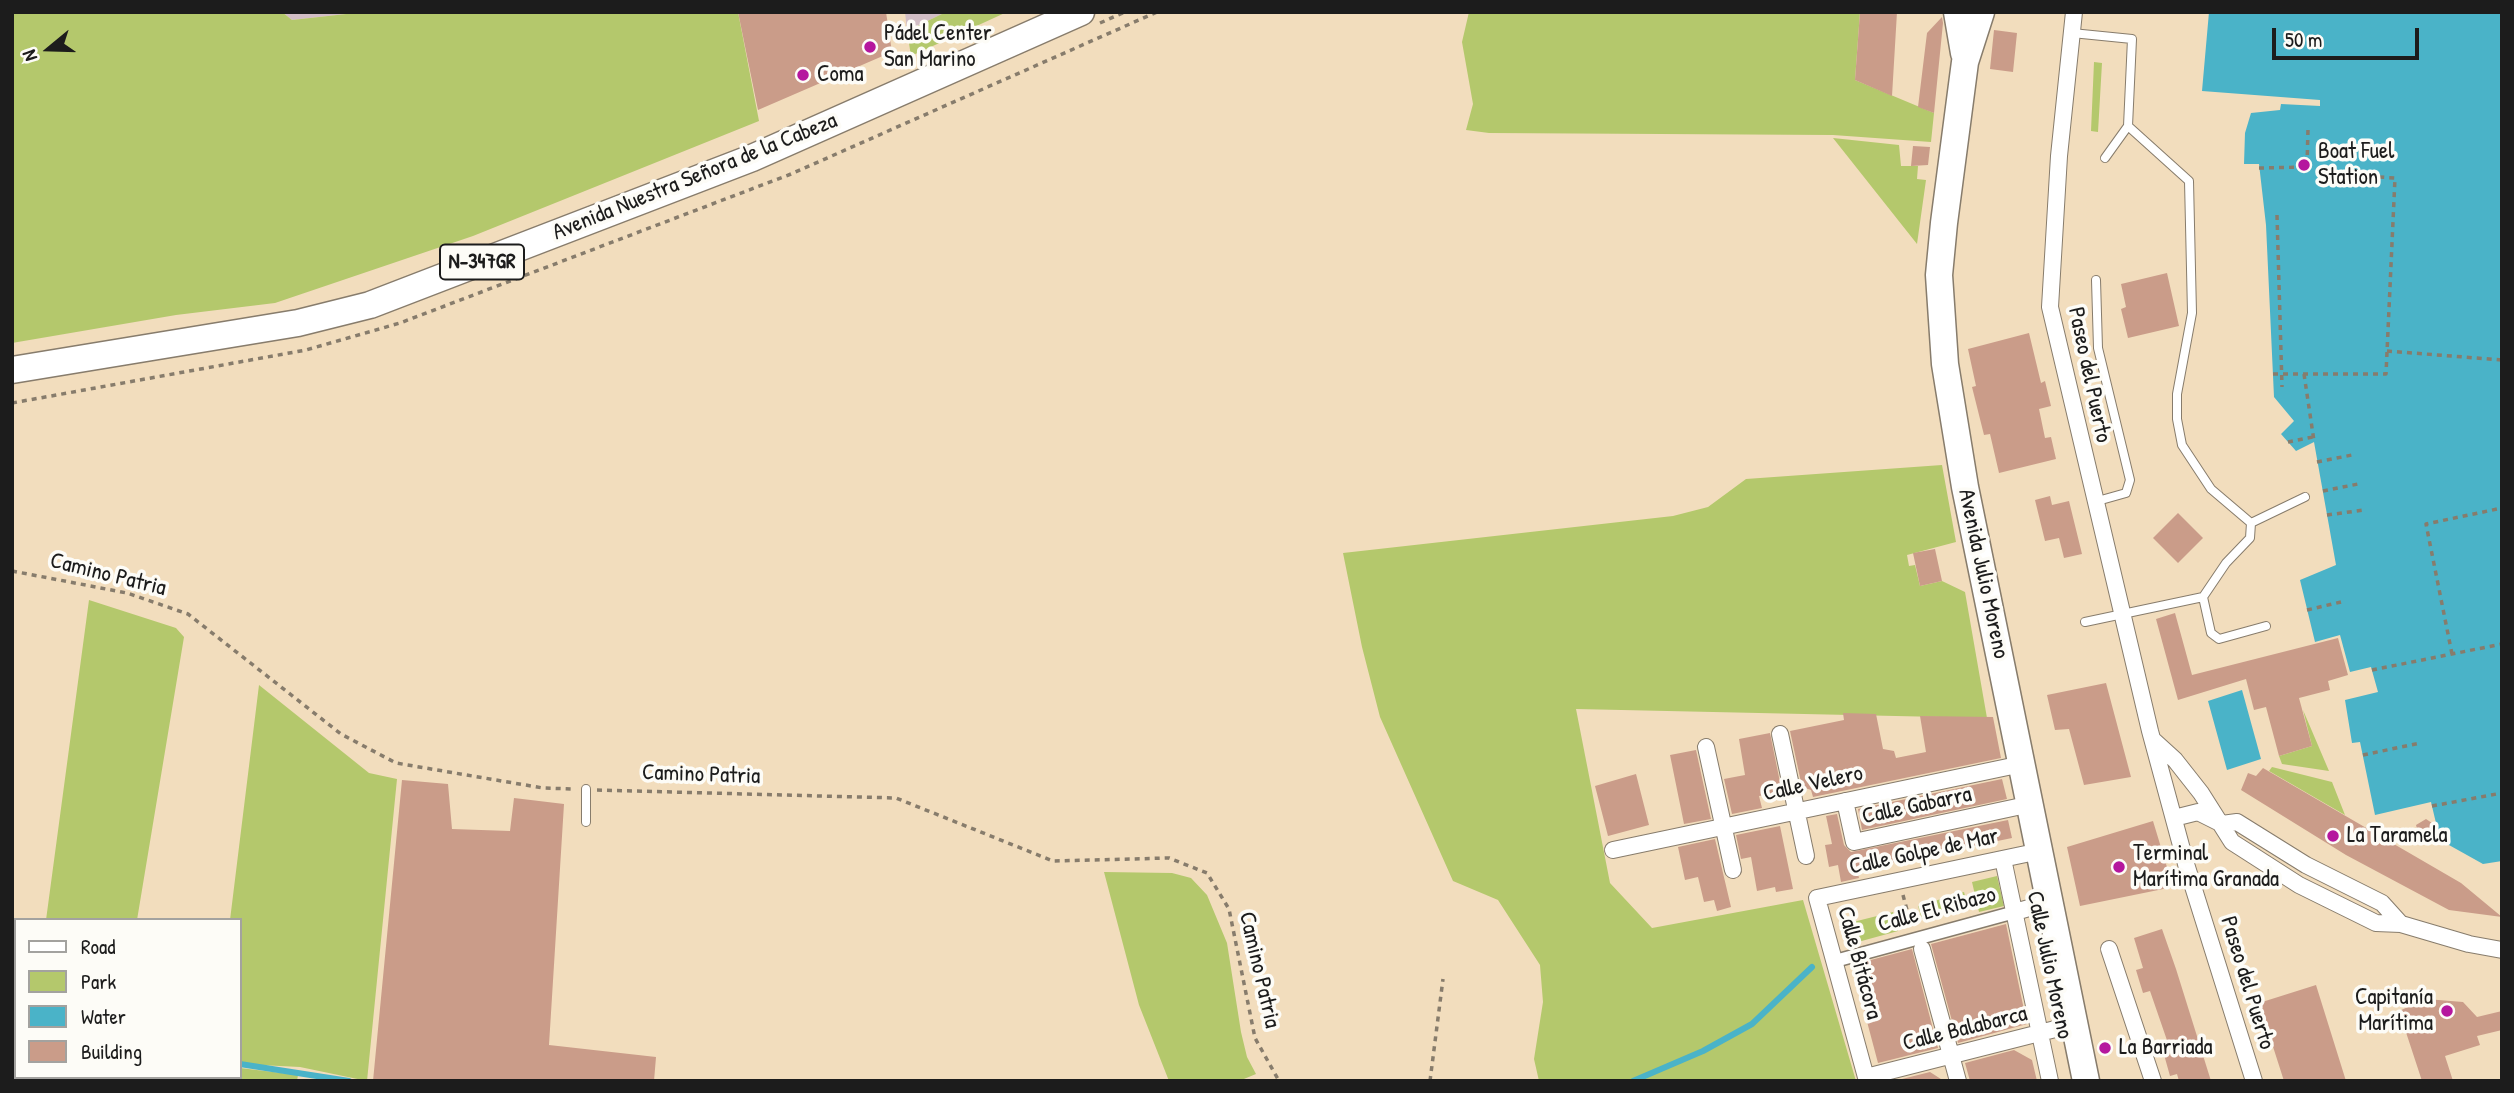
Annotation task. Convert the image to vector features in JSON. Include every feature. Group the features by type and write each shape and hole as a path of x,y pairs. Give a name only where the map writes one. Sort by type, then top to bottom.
{"highway":[{"name":"Avenida Nuestra Señora de la Cabeza","path":"12,370 298,323 370,304 752,158 1081,12"},
{"name":"Avenida Julio Moreno","path":"1957,12 1965,62"},
{"name":"Avenida Julio Moreno","path":"1981,12 1965,62 1939,275 1945,364 1965,487 2086,1081"}],"street":[{"name":"Paseo del Puerto","path":"2074,12 2059,156 2050,307 2094,502 2153,740 2254,1081"},
{"path":"1780,734 1806,856"},
{"path":"2153,740 2175,760 2232,842 2299,885 2376,923 2401,924 2469,944 2502,950"},
{"path":"1706,747 1733,870"},
{"name":"Calle Velero","path":"1613,850 2022,764"},
{"name":"Calle Gabarra","path":"1845,801 1854,842 2031,804"},
{"path":"2174,818 2198,812 2222,824"},
{"name":"Calle Golpe de Mar","path":"1817,898 2040,851"},
{"name":"Calle Julio Moreno","path":"2003,859 2050,1081"},
{"name":"Calle Bitácora","path":"1817,898 1867,1079"},
{"name":"Calle El Ribazo","path":"1835,961 1919,944 2050,902"},
{"path":"1919,944 1958,1081"},
{"path":"2109,949 2152,1081"},
{"name":"Calle Balabarca","path":"1867,1079 2075,1024"}],"lane":[{"path":"2071,33 2132,39 2128,126 2105,158"},
{"path":"2128,126 2189,181 2192,313 2177,394 2182,445 2211,489 2251,523"},
{"path":"2094,502 2126,493 2130,480 2098,348 2096,281"},
{"path":"2251,523 2305,496"},
{"path":"2085,622 2203,597 2226,562 2250,538 2251,523"},
{"path":"2203,597 2211,633 2219,639 2266,626"},
{"path":"586,789 586,822"}],"path":[{"path":"2259,168 2307,167 2308,129"},
{"path":"2273,374 2386,374 2395,178 2361,176"},
{"path":"2277,215 2282,387"},
{"path":"2387,351 2502,360"},
{"path":"2288,442 2313,439 2304,374"},
{"path":"2317,461 2352,455"},
{"path":"2323,491 2358,484"},
{"path":"2452,654 2426,524 2502,508"},
{"path":"2327,515 2364,510"},
{"name":"Camino Patria","path":"12,571 127,593 188,614 341,734 396,763 543,788 896,798 1053,861 1169,858 1207,873 1229,909 1255,1038 1279,1081"},
{"path":"2307,610 2342,601"},
{"path":"2372,670 2502,644"},
{"path":"2363,755 2420,743"},
{"path":"2432,806 2502,793"},
{"path":"1900,881 1919,944"},
{"path":"1430,1081 1443,979"}],"shaded area":[{"path":"282,12 364,12 292,20"},
{"path":"905,12 946,12 907,31"}],"green space":[{"path":"12,12 282,12 292,20 364,12 738,12 759,121 473,236 275,303 176,315 12,343"},
{"path":"946,12 1007,12 911,56 907,31"},
{"path":"1469,12 1860,12 1855,80 1934,113 1931,142 1833,135 1489,133 1466,130 1473,104 1462,42"},
{"path":"2094,62 2102,63 2098,132 2091,131"},
{"path":"1833,138 1899,145 1901,166 1918,166 1917,179 1926,180 1917,244"},
{"path":"1942,465 1956,542 1907,555 1909,566 1915,565 1920,586 1942,581 1965,592 1987,718 1576,709 1610,883 1652,928 1803,900 1856,1081 1539,1081 1534,1059 1543,1002 1540,965 1498,900 1453,881 1380,717 1362,647 1343,553 1673,516 1708,507 1746,479"},
{"path":"89,600 176,628 184,637 137,918 46,918"},
{"path":"259,685 369,773 397,779 367,1081 300,1067 242,1064 242,918 230,918"},
{"path":"2303,710 2329,771 2282,764 2279,756 2312,746"},
{"path":"2272,767 2332,782 2345,815 2269,771"},
{"path":"1104,872 1172,873 1191,878 1207,895 1227,943 1241,1032 1247,1057 1256,1074 1239,1081 1169,1081 1139,1005"},
{"path":"1997,876 2004,906 1979,912 1972,882"},
{"path":"1964,892 1967,903 1958,905 1959,909 1922,919 1918,906"},
{"path":"1893,912 1898,931 1858,942 1853,922"},
{"path":"242,1068 298,1075 297,1081 45,1081 242,1079"}],"water":[{"path":"2209,12 2502,12 2502,861 2483,864 2440,840 2431,802 2375,815 2360,742 2352,743 2345,700 2378,692 2371,667 2350,672 2340,635 2315,642 2300,580 2336,565 2314,442 2296,451 2281,434 2294,421 2274,397 2266,225 2259,164 2244,164 2245,133 2251,113 2280,110 2281,104 2320,106 2320,100 2202,91"},
{"path":"2242,690 2261,759 2227,770 2208,701"}],"building":[{"path":"738,12 886,12 892,52 758,110"},
{"path":"1860,12 1897,12 1892,96 1855,80"},
{"path":"1942,17 1934,113 1918,107 1927,33"},
{"path":"1994,30 2017,33 2013,72 1990,69"},
{"path":"1913,146 1930,147 1928,165 1911,166"},
{"path":"2167,273 2179,326 2128,338 2121,309 2126,307 2121,284"},
{"path":"2029,333 2041,383 2045,381 2051,406 2039,409 2045,438 2051,437 2056,459 1999,473 1990,434 1984,435 1972,387 1976,386 1968,349"},
{"path":"2050,496 2052,505 2069,501 2082,554 2064,558 2059,538 2045,541 2035,500"},
{"path":"2178,513 2203,538 2178,563 2153,538"},
{"path":"1935,549 1942,581 1920,586 1913,553"},
{"path":"2175,613 2192,675 2338,638 2348,675 2328,681 2330,690 2299,698 2312,746 2279,756 2266,707 2254,710 2246,679 2178,700 2156,619"},
{"path":"2106,683 2131,777 2084,785 2069,729 2055,730 2047,695"},
{"path":"1843,713 1876,714 1883,749 1894,751 1896,758 1926,752 1920,716 1993,717 2001,758 1813,797 1811,790 1802,787 1790,731 1844,720"},
{"path":"1770,733 1782,792 1759,796 1762,808 1732,814 1724,779 1745,775 1739,739"},
{"path":"1696,750 1711,819 1684,824 1670,755"},
{"path":"2263,768 2461,883 2502,917 2449,910 2346,855 2241,790 2248,773 2256,776"},
{"path":"1636,774 1649,825 1608,836 1595,786"},
{"path":"2002,779 2007,799 1862,830 1858,809"},
{"path":"402,780 448,784 452,829 510,831 514,798 564,804 549,1045 656,1057 654,1081 373,1081"},
{"path":"1837,814 1844,845 1851,852 2008,820 2012,838 1857,870 1859,878 1841,882 1838,865 1829,867 1825,845 1832,844 1826,816"},
{"path":"2426,819 2432,823 2431,832 2419,836 2416,825"},
{"name":"Terminal Marítima Granada","path":"2153,821 2173,887 2080,906 2067,847"},
{"path":"1780,826 1793,889 1776,892 1775,887 1757,891 1751,857 1741,859 1736,835"},
{"path":"1715,839 1731,907 1717,911 1714,900 1704,902 1698,877 1685,880 1678,847"},
{"path":"2006,924 2027,1024 1958,1043 1931,944"},
{"path":"2162,929 2211,1081 2179,1081 2177,1074 2170,1076 2163,1051 2170,1049 2150,991 2143,993 2136,970 2143,968 2134,938"},
{"path":"1912,949 1938,1048 1878,1063 1852,965"},
{"path":"2316,985 2346,1081 2284,1081 2259,1003"},
{"path":"2426,999 2463,1002 2477,1017 2502,1011 2502,1030 2477,1036 2480,1045 2445,1056 2453,1081 2422,1081 2399,1011"},
{"path":"2014,1050 2032,1060 2037,1081 1970,1081 1965,1063"},
{"path":"1930,1072 1944,1081 1894,1081"}],"waterway":[{"path":"1633,1081 1703,1051 1752,1024 1812,967"},
{"path":"242,1064 349,1081"}],"place":[{"name":"Pádel Center San Marino","path":"870,47"},
{"name":"Coma","path":"803,75"},
{"name":"Boat Fuel Station","path":"2304,165"},
{"name":"La Taramela","path":"2333,836"},
{"name":"Terminal Marítima Granada","path":"2119,867"},
{"name":"Capitanía Marítima","path":"2447,1011"},
{"name":"La Barriada","path":"2105,1048"}]}
